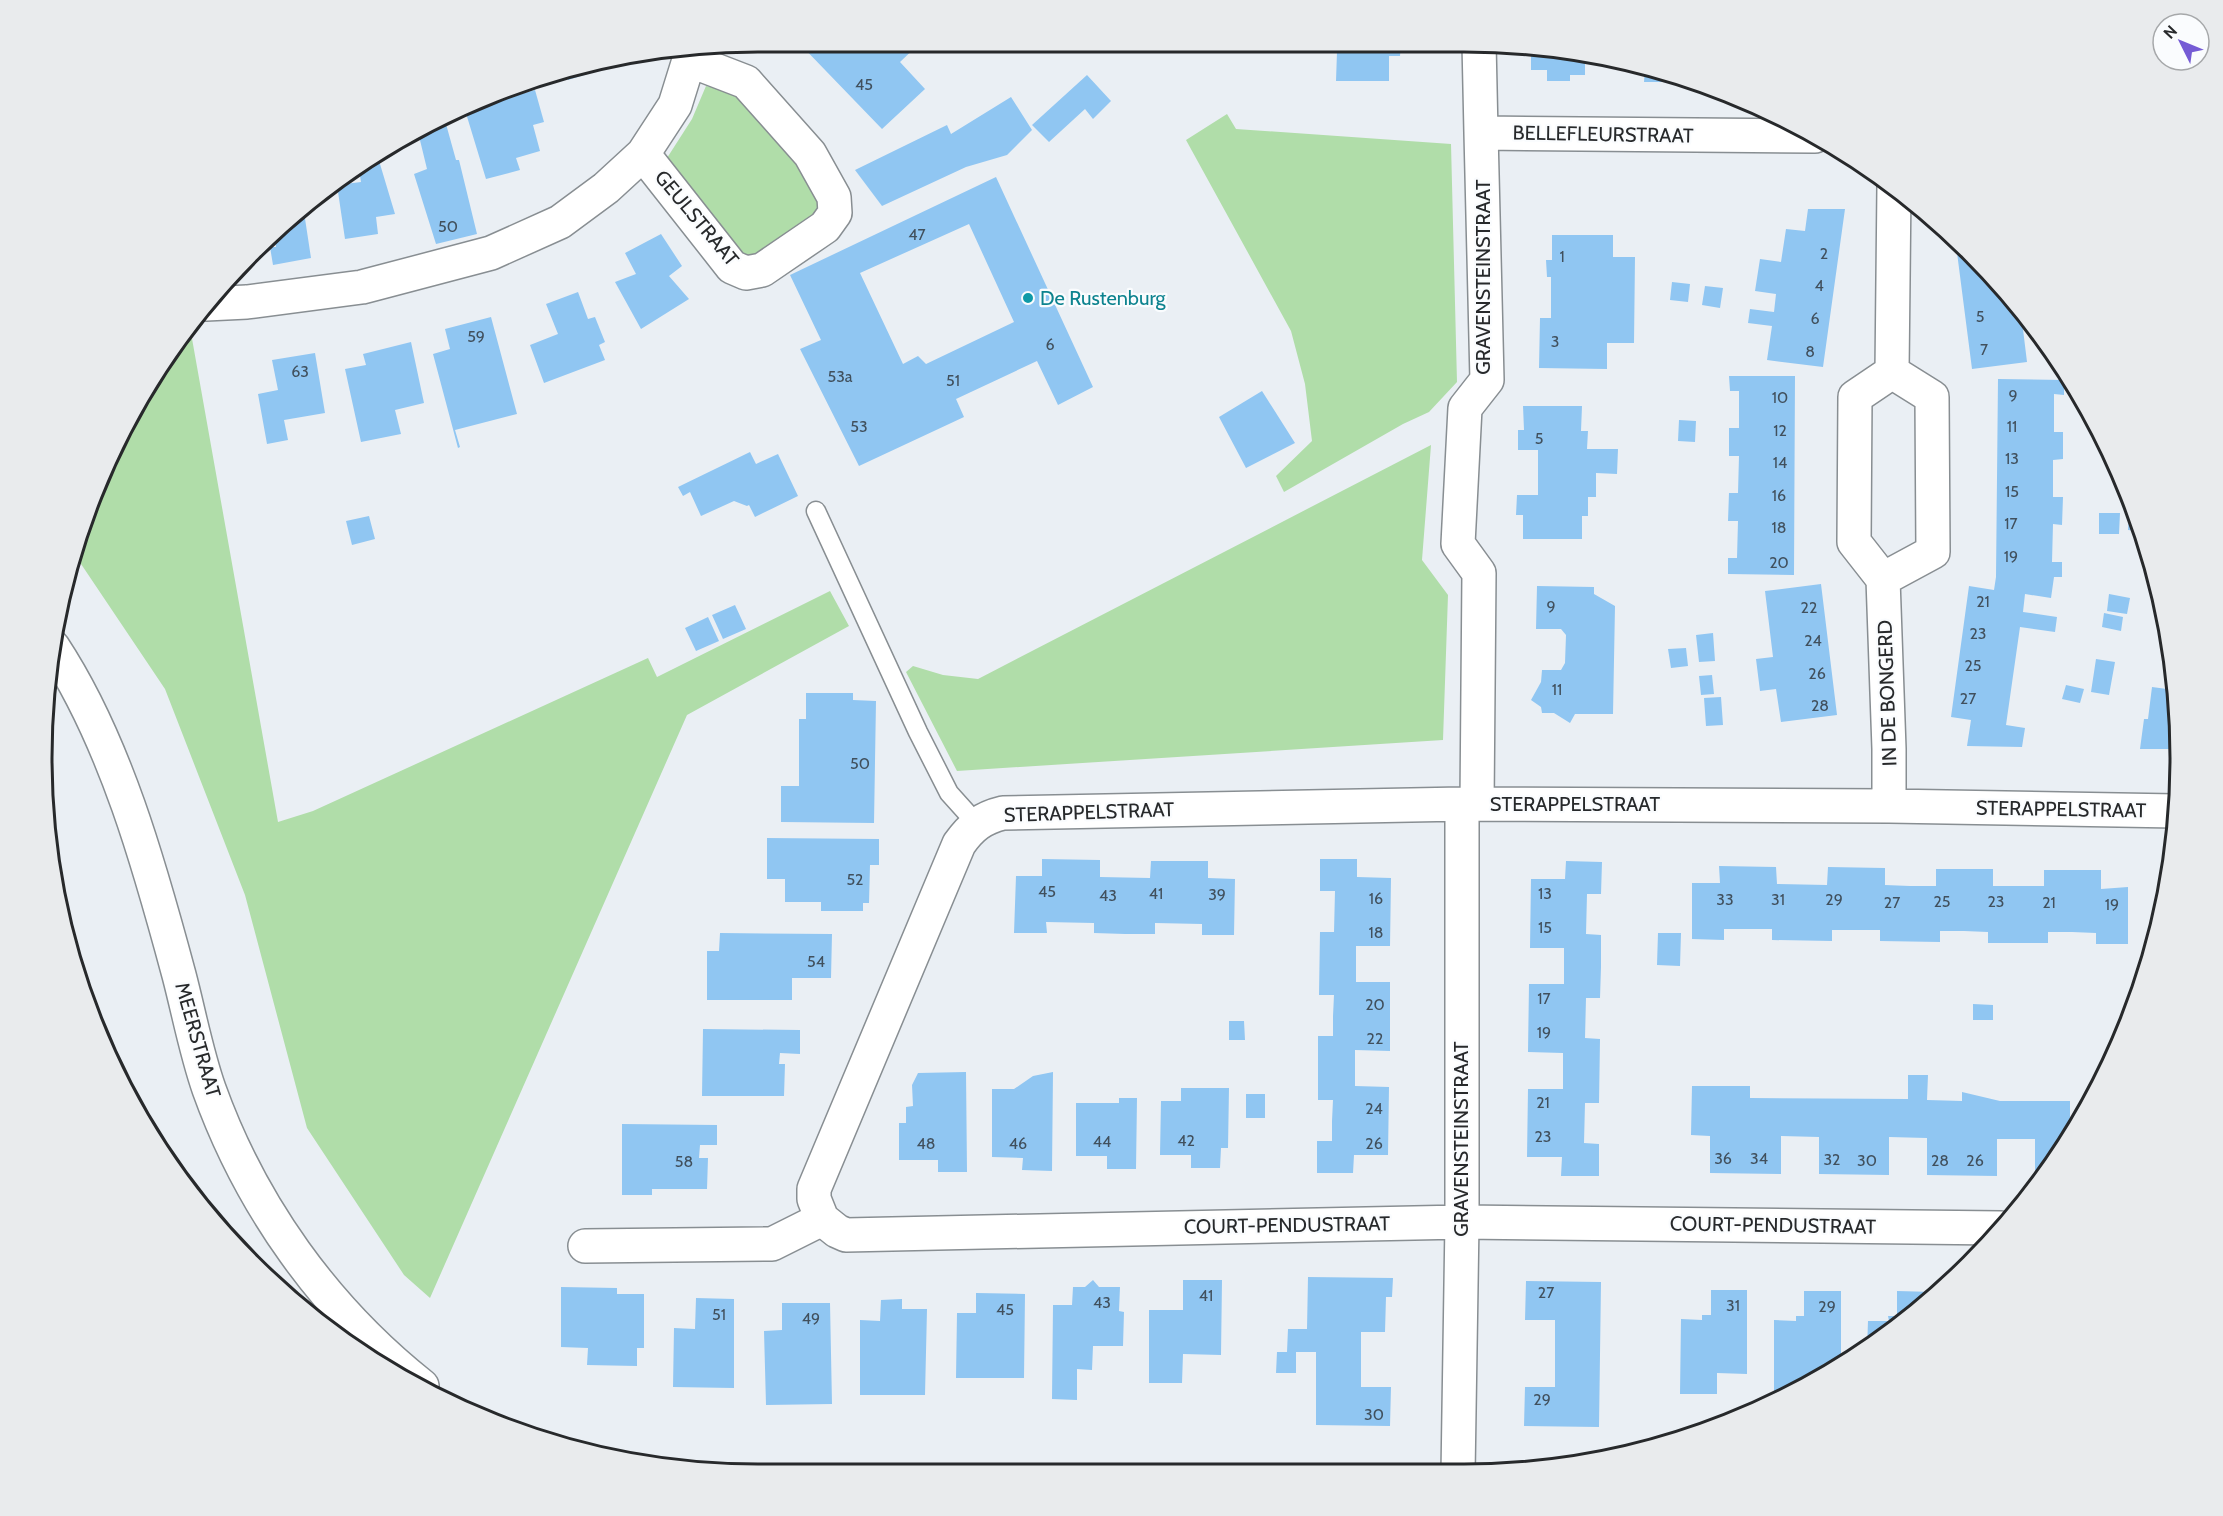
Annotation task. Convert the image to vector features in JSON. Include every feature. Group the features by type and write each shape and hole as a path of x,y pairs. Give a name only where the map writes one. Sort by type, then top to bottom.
{"street":[{"path":"1479,53 1481,133"},
{"name":"GEULSTRAAT","path":"643,154 732,267 746,273 762,270 825,227 835,213 834,197 810,154 746,82 689,56"},
{"name":"GEULSTRAAT","path":"219,303 247,302 362,287 491,253 560,222 606,188 643,154 675,105 688,57"},
{"name":"BELLEFLEURSTRAAT","path":"1481,133 1797,136"},
{"name":"GRAVENSTEINSTRAAT","path":"1458,1464 1470,804 1479,573 1458,544 1465,408 1487,380 1481,133"},
{"path":"1892,372 1894,198"},
{"path":"1892,372 1932,397 1933,552 1883,579 1854,542 1854,398 1892,372"},
{"name":"IN DE BONGERD","path":"1883,579 1889,806"},
{"name":"MEERSTRAAT","path":"60,659 92,716 126,799 157,894 209,1088 245,1173 264,1209 310,1276 356,1329 396,1363"},
{"name":"STERAPPELSTRAAT","path":"822,1219 814,1199 814,1189 959,844 976,823 989,816 1003,813 1470,804 1889,806 2168,811"},
{"path":"585,1246 772,1244 822,1219"},
{"name":"COURT-PENDUSTRAAT","path":"822,1219 846,1235 1462,1222 1991,1228"}],"lane":[{"name":"STERAPPELSTRAAT","path":"816,511 918,732 949,793 976,823"}],"green space":[{"path":"706,86 743,94 803,159 821,198 817,219 750,258 739,251 667,158 692,119"},
{"path":"1227,114 1236,129 1451,144 1457,382 1429,412 1403,424 1284,492 1276,476 1312,441 1305,384 1291,331 1186,140"},
{"path":"192,337 278,822 313,811 648,658 657,677 830,591 849,626 687,715 430,1298 404,1275 307,1128 245,895 165,689 80,563 106,488 125,446 171,366"},
{"path":"1431,445 1422,560 1448,595 1443,740 957,771 906,672 913,666 943,675 978,679"}],"building":[{"path":"808,52 910,52 900,62 925,89 882,129"},
{"path":"1337,52 1400,52 1400,56 1389,56 1389,81 1336,81"},
{"path":"1531,56 1585,63 1585,75 1570,75 1570,81 1547,81 1547,70 1531,70"},
{"path":"1087,75 1111,101 1093,119 1085,109 1049,142 1032,125"},
{"path":"1644,76 1665,82 1644,82"},
{"path":"535,90 544,122 533,125 540,151 516,158 520,170 486,179 467,116"},
{"path":"1011,97 1032,130 1007,155 966,167 882,206 855,170 947,125 951,134"},
{"path":"446,125 456,160 459,160 477,234 436,244 414,174 427,169 420,139"},
{"path":"380,163 395,214 376,217 378,234 345,239 338,191 349,184 361,182 360,175"},
{"path":"996,177 1093,387 1058,405 1037,361 956,399 964,417 859,466 800,349 821,340 790,275","holes":["969,224 1014,322 926,364 918,356 903,364 860,273"]},
{"path":"1808,209 1845,209 1823,367 1767,360 1772,326 1748,323 1750,309 1774,312 1776,294 1755,291 1760,259 1781,262 1786,229 1805,231"},
{"path":"305,218 311,258 273,265 270,249 276,247 276,244"},
{"path":"661,234 682,266 669,276 689,299 641,329 615,282 636,274 625,253"},
{"path":"1552,235 1613,235 1613,257 1635,257 1634,343 1607,343 1607,369 1539,368 1540,318 1551,318 1551,277 1547,277 1546,260 1552,260"},
{"path":"1957,253 2023,326 2027,362 1972,369"},
{"path":"1672,282 1690,284 1688,302 1670,300"},
{"path":"1705,286 1723,288 1720,308 1702,305"},
{"path":"578,292 588,319 595,317 605,342 599,345 605,360 544,383 530,345 558,334 546,304"},
{"path":"491,317 517,414 455,430 460,447 458,448 433,354 450,349 445,329"},
{"path":"411,342 424,403 395,410 401,434 361,442 345,369 366,365 363,354"},
{"path":"315,353 325,413 284,420 288,440 267,444 258,394 278,390 272,360"},
{"path":"1729,376 1795,376 1794,575 1728,574 1728,558 1737,558 1738,521 1728,521 1729,493 1738,493 1739,456 1729,456 1729,428 1739,428 1739,391 1730,391"},
{"path":"1998,379 2061,380 2064,386 2064,395 2054,394 2054,432 2063,432 2063,459 2053,460 2053,497 2063,497 2062,525 2053,524 2052,562 2062,562 2062,577 2054,577 2051,598 2025,594 2023,612 2057,617 2055,632 2020,627 2006,725 2025,728 2022,747 1967,746 1971,720 1951,717 1969,586 1994,590"},
{"path":"1262,391 1295,443 1246,468 1219,417"},
{"path":"1523,406 1582,406 1581,431 1588,431 1587,449 1618,449 1617,474 1596,473 1596,497 1588,497 1588,516 1582,516 1582,539 1523,539 1523,515 1516,515 1517,495 1538,495 1538,450 1518,450 1518,430 1524,430"},
{"path":"1679,420 1696,421 1695,442 1678,441"},
{"path":"750,452 756,464 778,454 798,496 755,517 749,505 734,501 701,516 690,492 683,496 678,487"},
{"path":"2099,513 2120,513 2119,534 2099,534"},
{"path":"369,516 375,539 352,545 346,521"},
{"path":"2129,519 2133,530 2128,530"},
{"path":"1821,584 1837,715 1781,722 1776,689 1760,691 1756,659 1773,657 1765,591"},
{"path":"1537,586 1594,587 1594,594 1615,606 1613,714 1575,714 1570,723 1554,713 1542,713 1541,707 1531,700 1541,682 1542,670 1561,670 1565,663 1566,635 1561,629 1536,629"},
{"path":"2109,594 2130,598 2127,614 2107,611"},
{"path":"735,605 746,629 723,639 712,615"},
{"path":"2104,613 2123,617 2121,631 2102,627"},
{"path":"708,617 719,641 696,651 685,628"},
{"path":"1713,633 1715,661 1699,662 1696,635"},
{"path":"1686,648 1688,666 1671,668 1668,649"},
{"path":"2096,659 2115,662 2109,695 2091,692"},
{"path":"1712,675 1714,694 1701,695 1699,676"},
{"path":"2066,685 2084,689 2080,703 2062,699"},
{"path":"2152,687 2166,689 2170,749 2140,749 2144,719 2148,719"},
{"path":"806,693 853,693 853,700 876,701 874,823 781,822 781,786 799,786 799,719 806,719"},
{"path":"1721,697 1723,725 1706,726 1704,698"},
{"path":"767,838 879,839 879,865 870,865 869,903 863,903 863,911 821,911 821,902 785,902 785,879 767,879"},
{"path":"1042,859 1100,860 1100,877 1150,878 1151,861 1208,861 1208,878 1235,879 1234,935 1202,935 1202,924 1155,923 1155,934 1125,934 1094,933 1094,923 1046,922 1047,933 1014,933 1016,876 1042,876"},
{"path":"1320,859 1357,859 1357,877 1391,878 1390,946 1356,946 1356,982 1390,982 1390,1051 1355,1050 1355,1086 1389,1087 1388,1155 1354,1155 1353,1173 1317,1173 1317,1141 1332,1141 1333,1100 1318,1100 1318,1036 1333,1036 1334,995 1319,995 1320,932 1334,932 1335,891 1320,891"},
{"path":"1566,861 1602,862 1601,894 1587,894 1586,934 1601,935 1601,967 1600,998 1586,998 1585,1038 1600,1039 1599,1103 1585,1103 1584,1143 1599,1144 1599,1176 1561,1176 1562,1157 1527,1157 1528,1089 1563,1089 1563,1053 1528,1052 1529,984 1564,984 1564,948 1530,948 1531,879 1565,879"},
{"path":"1719,866 1776,867 1777,884 1827,885 1828,867 1885,868 1885,885 1910,886 1936,886 1936,869 1993,869 1993,886 2044,886 2044,870 2101,870 2101,889 2128,887 2128,944 2096,944 2096,933 2072,932 2048,932 2048,943 1988,943 1988,932 1964,931 1940,931 1940,942 1880,941 1880,930 1832,930 1832,941 1772,940 1772,929 1724,929 1724,940 1692,939 1692,883 1720,883"},
{"path":"720,933 832,934 831,978 792,978 792,1000 707,1000 707,951 719,951"},
{"path":"1658,933 1681,933 1680,966 1657,965"},
{"path":"1973,1004 1993,1005 1993,1020 1973,1020"},
{"path":"1229,1021 1244,1021 1245,1040 1229,1040"},
{"path":"703,1029 800,1030 800,1054 780,1053 779,1064 785,1064 784,1096 702,1096"},
{"path":"966,1072 967,1172 938,1172 938,1160 899,1160 899,1123 906,1123 906,1107 913,1106 912,1085 918,1073"},
{"path":"1053,1072 1052,1171 1022,1170 1023,1158 992,1157 992,1089 1014,1089 1033,1076"},
{"path":"1908,1075 1928,1075 1927,1100 1962,1101 1962,1092 2000,1101 2070,1101 2072,1118 2035,1173 2035,1139 1997,1139 1997,1176 1927,1175 1927,1138 1889,1137 1889,1175 1819,1174 1819,1137 1781,1136 1781,1174 1710,1173 1710,1136 1691,1135 1692,1086 1750,1086 1750,1098 1908,1099"},
{"path":"1181,1088 1229,1088 1228,1148 1221,1148 1220,1168 1191,1168 1191,1155 1160,1155 1161,1101 1181,1101"},
{"path":"1246,1094 1265,1094 1265,1118 1246,1118"},
{"path":"1119,1098 1137,1098 1136,1169 1107,1169 1107,1156 1076,1156 1076,1103 1119,1103"},
{"path":"622,1124 717,1125 717,1145 700,1145 699,1158 708,1158 707,1189 652,1189 652,1195 622,1195"},
{"path":"1308,1277 1393,1278 1392,1297 1386,1297 1385,1332 1361,1332 1361,1387 1391,1387 1390,1426 1316,1425 1316,1352 1296,1352 1296,1373 1276,1373 1277,1352 1287,1352 1288,1329 1307,1329"},
{"path":"1093,1280 1099,1287 1120,1287 1119,1311 1124,1312 1123,1346 1093,1346 1092,1370 1077,1369 1077,1400 1052,1399 1053,1305 1072,1305 1073,1287 1085,1287"},
{"path":"1183,1280 1222,1280 1221,1355 1183,1354 1182,1383 1149,1383 1149,1310 1183,1310"},
{"path":"1526,1281 1601,1282 1599,1427 1524,1426 1525,1387 1555,1387 1555,1320 1525,1320"},
{"path":"561,1287 617,1288 617,1294 644,1294 644,1348 637,1348 637,1366 587,1365 588,1348 561,1347"},
{"path":"1711,1290 1747,1290 1747,1374 1717,1373 1717,1394 1680,1394 1681,1319 1702,1320 1702,1315 1711,1315"},
{"path":"1804,1291 1841,1291 1841,1355 1774,1392 1774,1320 1796,1321 1796,1316 1804,1316"},
{"path":"1897,1291 1925,1292 1897,1316"},
{"path":"976,1293 1025,1294 1024,1378 956,1378 957,1313 976,1313"},
{"path":"696,1298 734,1299 734,1388 673,1387 674,1328 695,1329"},
{"path":"902,1299 902,1309 927,1309 925,1395 860,1395 860,1320 880,1321 881,1300"},
{"path":"782,1303 830,1303 832,1404 766,1405 764,1331 782,1330"},
{"path":"1888,1316 1896,1316 1867,1337 1868,1321 1889,1321"}],"place":[{"name":"De Rustenburg","path":"1028,298"}]}
